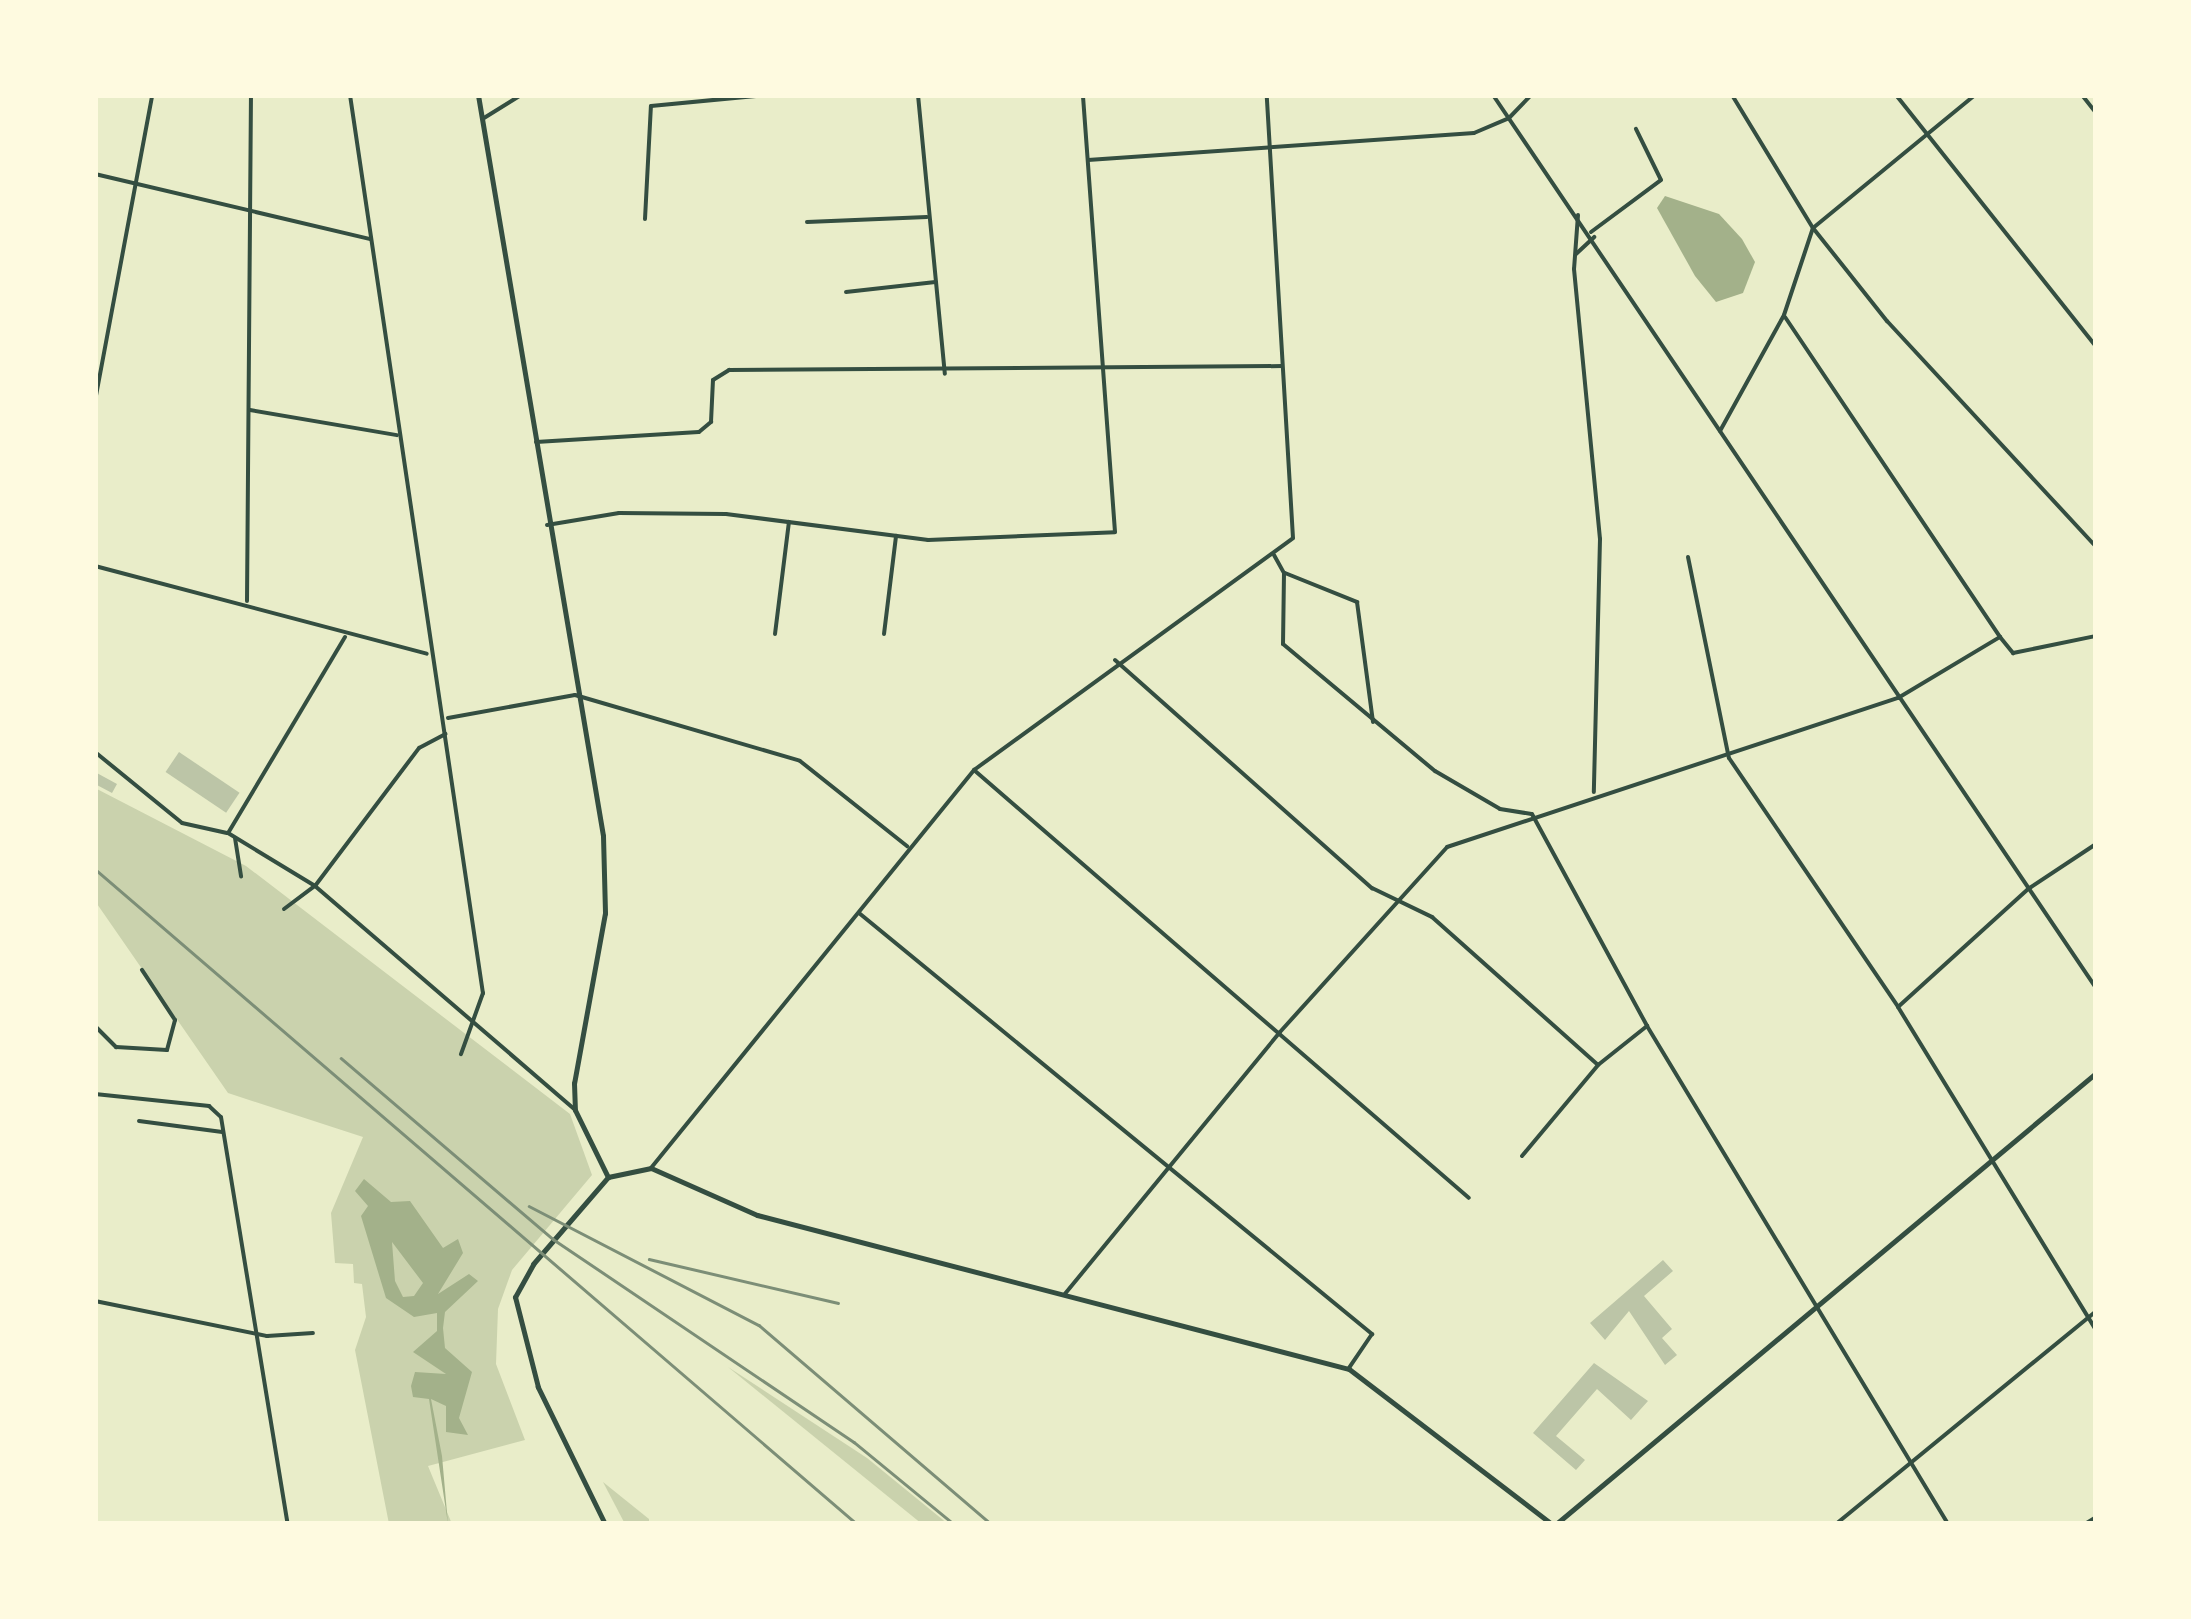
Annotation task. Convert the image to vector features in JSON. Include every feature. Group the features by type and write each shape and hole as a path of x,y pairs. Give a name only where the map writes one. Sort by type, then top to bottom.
{"street":[{"path":"95,401 140,185 152,95"},
{"path":"247,601 250,95"},
{"path":"350,95 427,654 448,718 446,734 483,994 478,1022 462,1054"},
{"path":"478,95 607,878 575,1110"},
{"path":"484,118 521,95"},
{"path":"645,220 651,106 765,95"},
{"path":"918,95 946,375"},
{"path":"547,525 619,513 789,522 896,536 1114,532 1083,95"},
{"path":"651,1168 860,913 907,846 974,770 1115,660 1274,555 1293,538 1295,517 1267,95"},
{"path":"1493,95 1578,213 1898,698 2096,988"},
{"path":"1088,160 1272,152 1474,134 1509,118 1531,95"},
{"path":"1732,95 1813,228 2096,548"},
{"path":"1896,95 2096,344"},
{"path":"1720,431 1784,315 1813,228 1975,95"},
{"path":"2082,95 2096,113"},
{"path":"1574,256 1592,234 1661,180 1636,129"},
{"path":"95,174 252,216 370,239"},
{"path":"1578,213 1574,256 1600,539 1594,792"},
{"path":"807,222 928,217"},
{"path":"846,292 936,282"},
{"path":"1784,315 2013,653 2096,636"},
{"path":"534,442 699,432 711,422 722,371 946,375 1104,366 1282,366"},
{"path":"250,410 397,435"},
{"path":"775,634 789,522"},
{"path":"884,634 896,536"},
{"path":"1274,555 1284,573 1283,644 1373,722 1468,791 1532,814 1647,1026 1816,1299 1948,1524"},
{"path":"1688,558 1728,758 1898,1007 1989,1163 2096,1330"},
{"path":"95,566 247,601 345,637 427,654"},
{"path":"1284,573 1357,602 1373,722"},
{"path":"228,833 345,637"},
{"path":"1063,1297 1280,1032 1446,847 1594,792 1728,758 1898,698 2000,637"},
{"path":"1115,660 1396,902 1432,918 1598,1065"},
{"path":"448,718 575,695 800,762 907,846"},
{"path":"284,909 315,886 419,748 446,734"},
{"path":"95,752 182,823 228,833 315,886 478,1022 575,1110 608,1177"},
{"path":"974,770 1469,1198"},
{"path":"228,833 238,844 241,877"},
{"path":"1898,1007 2028,890 2096,844"},
{"path":"860,913 1372,1334 1349,1369"},
{"path":"95,1026 106,1032 116,1047 167,1050 175,1020 142,970"},
{"path":"1522,1156 1598,1065 1647,1026"},
{"path":"605,1524 531,1369 515,1298 532,1264 608,1177 651,1168 729,1207 1349,1369 1554,1524 1816,1299 2096,1073"},
{"path":"95,1094 209,1106 222,1132 251,1326 288,1524"},
{"path":"140,1121 222,1132"},
{"path":"95,1302 251,1326 267,1336 313,1334"},
{"path":"1836,1524 2096,1311"},
{"path":"2085,1524 2096,1517"}],"shaded area":[{"path":"1665,196 1719,214 1742,239 1755,262 1743,293 1716,302 1695,276 1657,208"},
{"path":"95,788 246,866 570,1114 592,1175 512,1270 498,1309 496,1364 525,1440 428,1466 452,1524 389,1524 355,1350 366,1317 362,1284 354,1283 353,1264 335,1263 331,1213 363,1137 228,1093 95,901"},
{"path":"364,1179 391,1202 410,1201 443,1248 458,1239 463,1253 438,1294 469,1274 478,1281 445,1312 443,1328 445,1348 472,1372 459,1418 468,1435 446,1432 446,1406 431,1399 442,1456 448,1524 429,1399 413,1397 411,1386 415,1372 446,1374 413,1352 437,1331 437,1313 414,1317 386,1298 361,1216 368,1206 355,1191","holes":["392,1242 423,1283 414,1296 403,1297 395,1281"]},
{"path":"728,1367 867,1458 948,1524 922,1524"},
{"path":"603,1482 649,1519 649,1524 625,1524"}],"building":[{"path":"179,752 240,793 226,813 166,772"},
{"path":"95,772 117,784 112,793 95,784"},
{"path":"1663,1260 1673,1271 1644,1296 1672,1329 1662,1338 1677,1355 1665,1365 1629,1311 1605,1340 1590,1323"},
{"path":"1594,1363 1648,1401 1631,1420 1597,1389 1556,1436 1585,1460 1576,1470 1533,1433"}],"railway":[{"path":"95,869 857,1524"},
{"path":"341,1058 553,1239 854,1442 954,1524"},
{"path":"529,1206 759,1325 991,1524"},
{"path":"649,1259 838,1303"}]}
